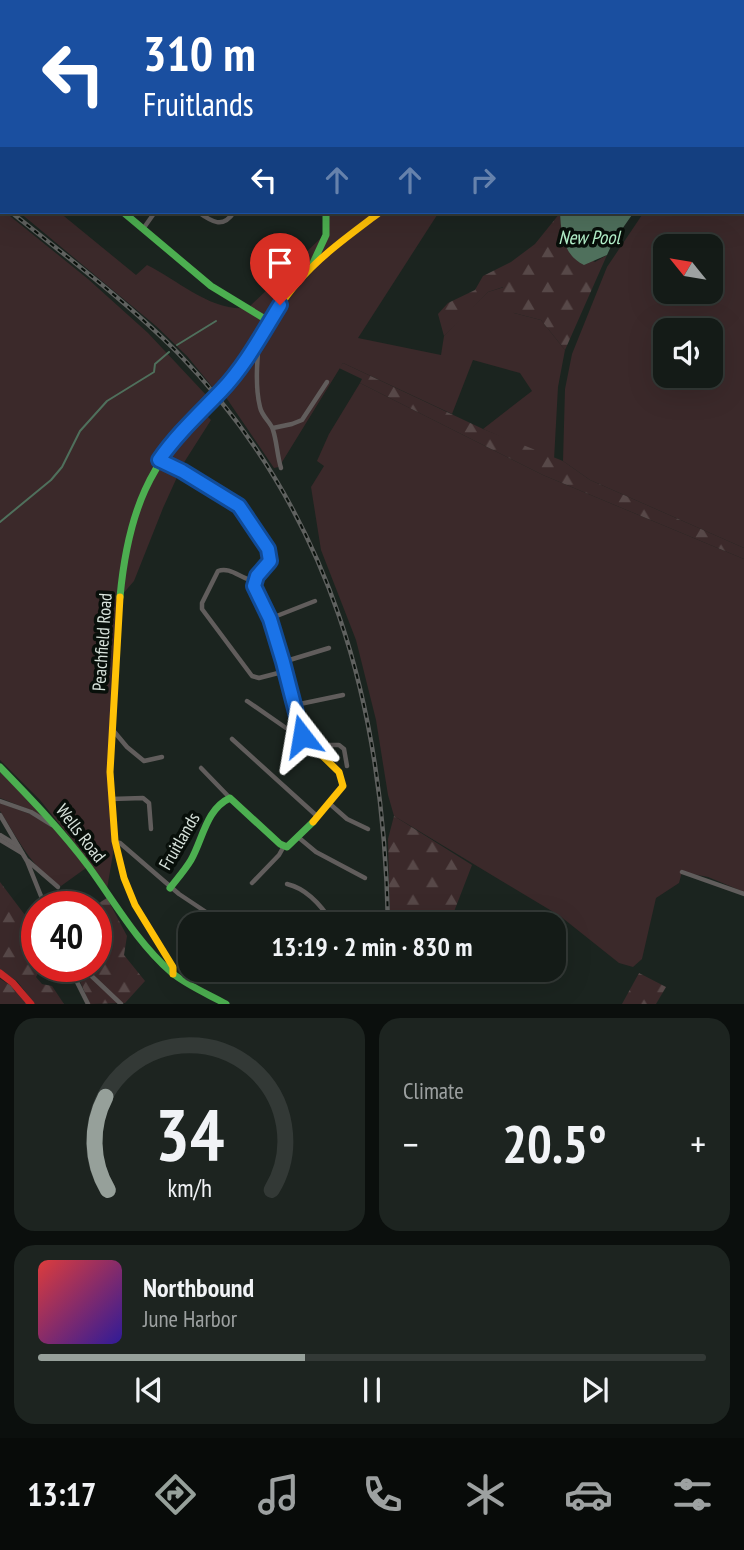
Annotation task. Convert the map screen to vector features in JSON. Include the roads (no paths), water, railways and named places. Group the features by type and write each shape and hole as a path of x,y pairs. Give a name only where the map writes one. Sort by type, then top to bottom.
{"main road":[{"path":"125,214 186,269 241,309 270,322"},
{"path":"307,272 323,243 326,214"},
{"name":"Peachfield Road","path":"173,974 173,967 146,926 120,867 110,799 122,584 130,525 145,487 172,440 222,391 259,340 280,305 307,272 329,251 377,214"},
{"path":"159,460 239,506 254,525 271,556 254,581 256,592 270,619 302,736 342,777 343,786 330,804 290,844 284,846 230,798"},
{"name":"Wells Road","path":"0,767 59,830 131,928 173,974 226,1004"},
{"name":"Fruitlands","path":"170,887 190,861 215,808 230,798"},
{"path":"0,973 13,983 31,1004"}],"street":[{"path":"143,229 154,214"},
{"path":"201,214 220,223 229,220 233,214"},
{"name":"Peachfield Road","path":"259,340 257,357 260,408 273,428 281,468"},
{"path":"273,428 302,420 327,382"},
{"path":"254,581 244,579 230,570 218,571 202,603 202,609 252,676 259,678 286,671"},
{"path":"270,619 315,601"},
{"path":"283,662 329,648"},
{"path":"295,705 343,695"},
{"path":"247,701 286,728 300,729"},
{"path":"112,729 142,760 146,762 162,757"},
{"path":"232,739 318,817"},
{"path":"321,754 330,745 339,745 344,749 345,763"},
{"path":"201,768 230,798"},
{"path":"110,799 143,798 152,803 151,829"},
{"path":"0,801 31,812 59,830"},
{"path":"330,804 347,819 368,828"},
{"path":"0,815 27,861 39,891"},
{"path":"298,836 316,852 365,878"},
{"path":"0,838 18,846"},
{"path":"0,838 22,853"},
{"path":"115,842 120,843 170,887 207,912"},
{"path":"252,883 279,855 284,846"},
{"path":"27,861 58,887"},
{"path":"682,872 744,894"},
{"path":"287,884 308,893 323,912"},
{"path":"77,982 88,1004"},
{"path":"98,982 121,1004"}],"water":[{"name":"New Pool","path":"560,214 633,214 607,255 584,265 567,249 562,235"}],"waterway":[{"path":"177,345 216,321"},
{"path":"0,522 51,480 62,467 80,431 107,401 154,372 155,364 169,352"}],"railway":[{"path":"13,214 117,297 177,352 230,413 275,478 311,546 339,616 360,690 375,765 384,844 387,912"}]}
